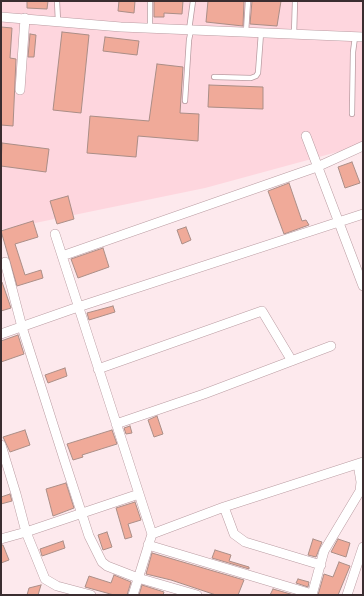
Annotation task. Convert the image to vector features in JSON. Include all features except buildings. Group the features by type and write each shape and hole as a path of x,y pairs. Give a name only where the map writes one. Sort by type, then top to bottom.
{"street":[{"path":"1,17 150,28 359,37"},
{"path":"20,90 25,18"},
{"path":"306,136 363,286"},
{"path":"62,256 317,167 363,146"},
{"path":"1,334 78,307 363,214"},
{"path":"55,234 152,534 133,595"},
{"path":"5,262 22,327 81,512 89,536 102,562 107,566 138,578 197,595"},
{"path":"98,369 262,311 292,361"},
{"path":"116,424 204,394 331,346"},
{"path":"1,445 26,532 45,579 57,586 91,595"},
{"path":"148,545 312,595 320,565 330,540 360,491 360,463 224,507 152,534"},
{"path":"1,540 81,512 139,494"},
{"path":"224,507 234,534 245,542 320,565"},
{"path":"347,595 363,547"}],"lane":[{"path":"58,1 58,21"},
{"path":"150,1 150,28"},
{"path":"185,101 188,40 193,1"},
{"path":"246,32 248,1"},
{"path":"294,1 294,34"},
{"path":"214,77 251,78 256,76 258,73 261,33"},
{"path":"352,114 353,52 359,37"}],"shaded area":[{"path":"1,1 363,1 363,145 205,188 1,230"}]}
